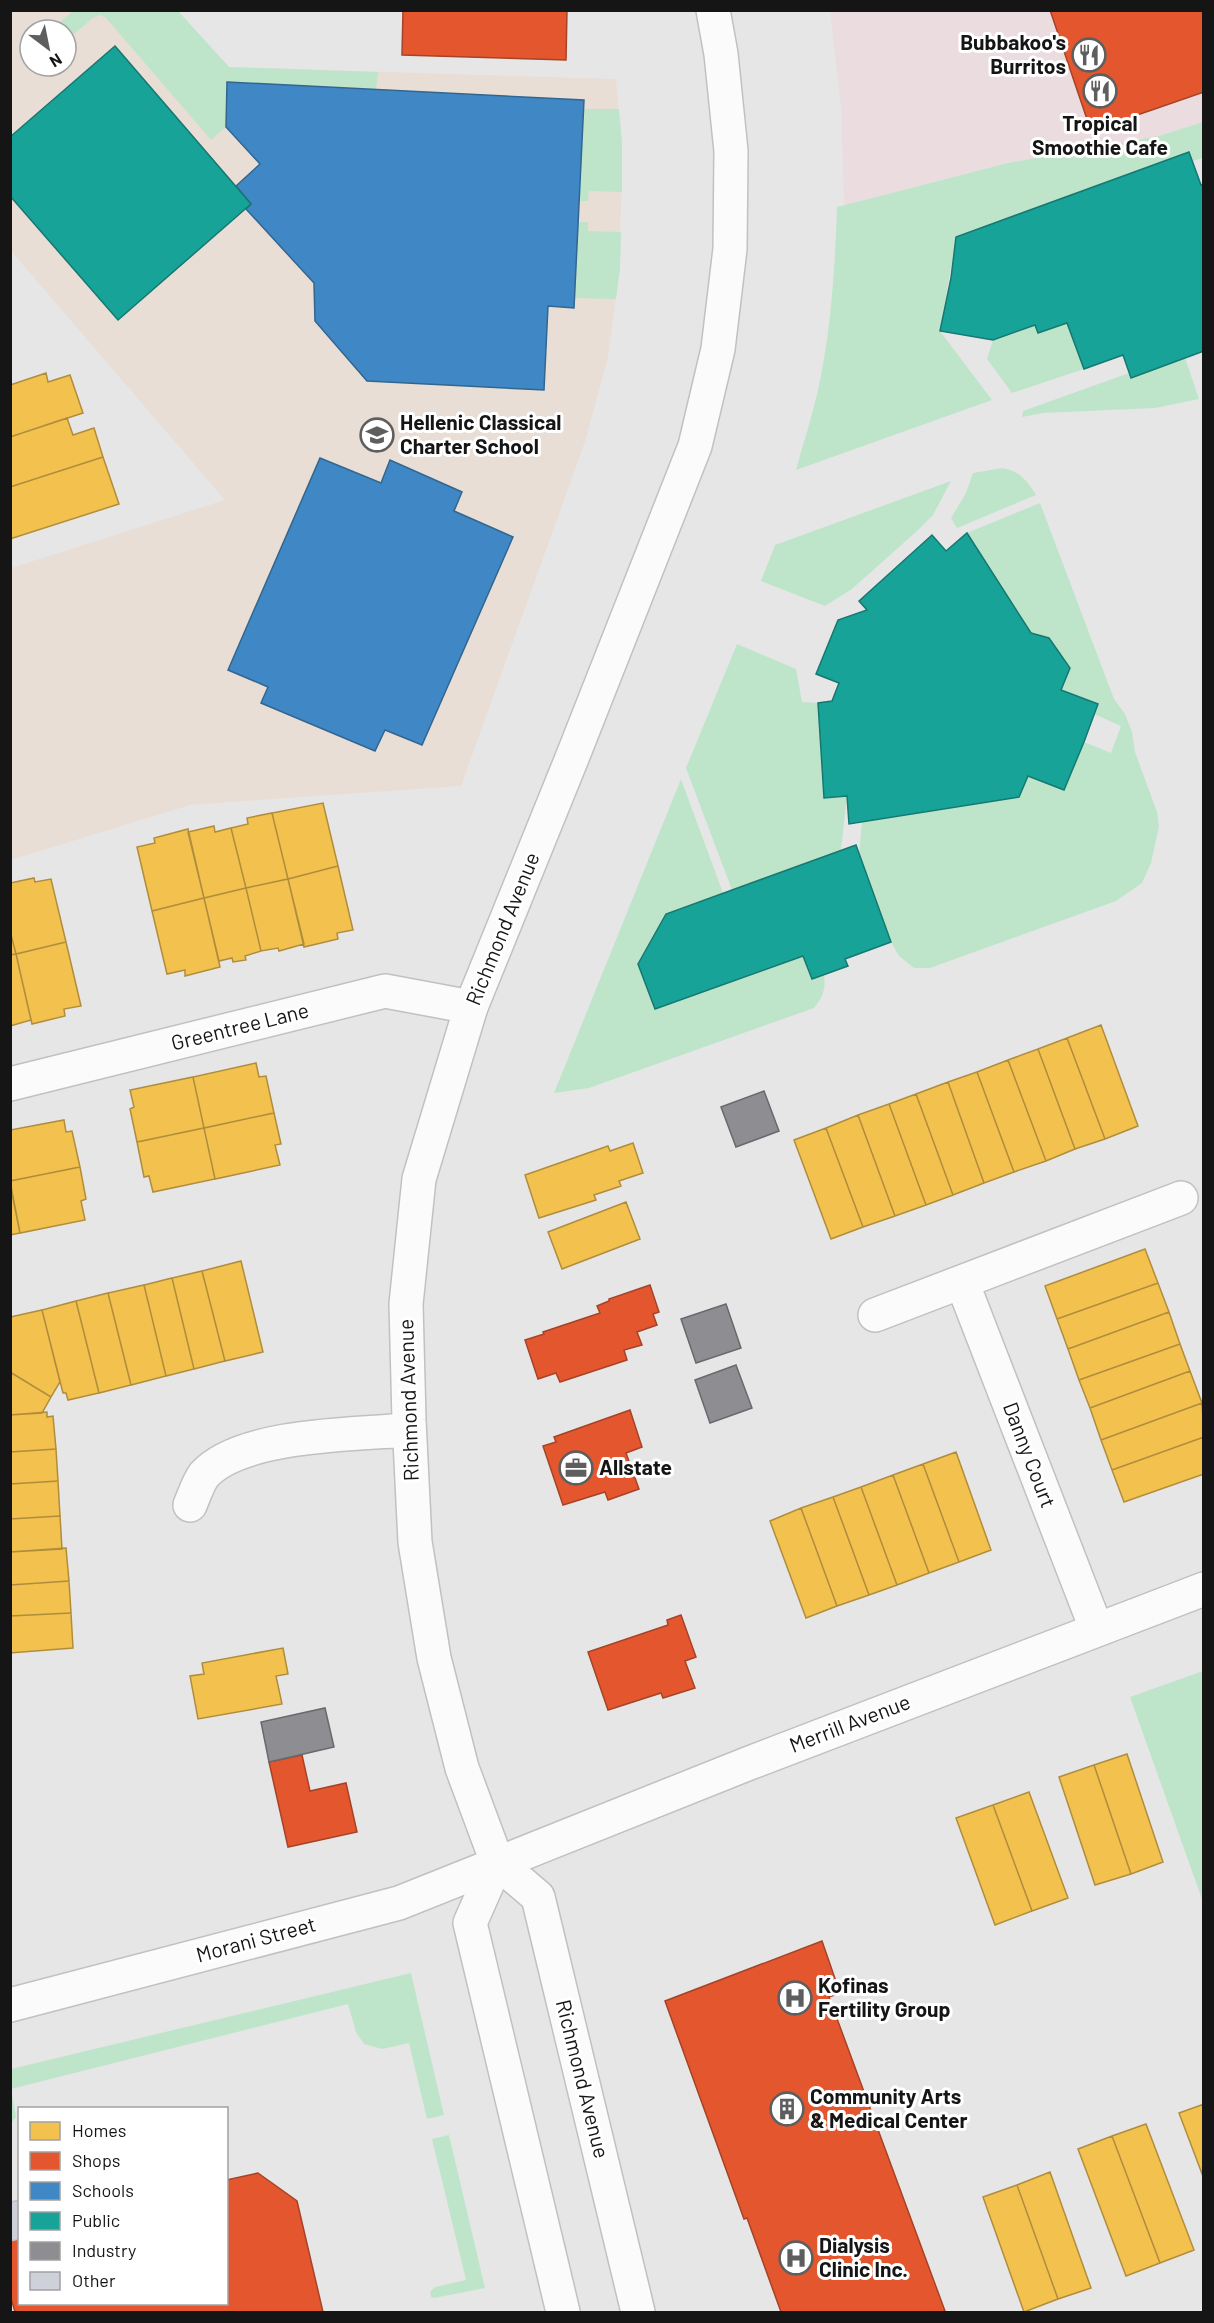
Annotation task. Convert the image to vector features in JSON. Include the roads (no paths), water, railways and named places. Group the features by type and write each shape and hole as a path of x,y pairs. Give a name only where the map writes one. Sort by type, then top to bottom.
{"main road":[{"name":"Richmond Avenue","path":"638,2313 538,1897 497,1862 462,1768 434,1658 415,1542 406,1304 419,1179 471,1006 695,446 718,349 730,249 731,152 721,54 712,10"},
{"name":"Greentree Lane","path":"10,1084 385,991 471,1006"},
{"path":"875,1315 1181,1198"},
{"name":"Danny Court","path":"962,1282 1096,1628"},
{"path":"190,1505 204,1476 229,1457 262,1446 314,1438 409,1430"},
{"name":"Merrill Avenue","path":"497,1862 1096,1628 1203,1589"},
{"path":"497,1862 470,1923 563,2313"},
{"name":"Morani Street","path":"10,2006 399,1902 497,1862"}],"place":[{"name":"Bubbakoo's Burritos","path":"1089,55"},
{"name":"Tropical Smoothie Cafe","path":"1100,91"},
{"name":"Hellenic Classical Charter School","path":"377,435"},
{"name":"Allstate","path":"576,1468"},
{"name":"Kofinas Fertility Group","path":"795,1998"},
{"name":"Community Arts & Medical Center","path":"787,2109"},
{"name":"Dialysis Clinic Inc.","path":"796,2258"}]}
